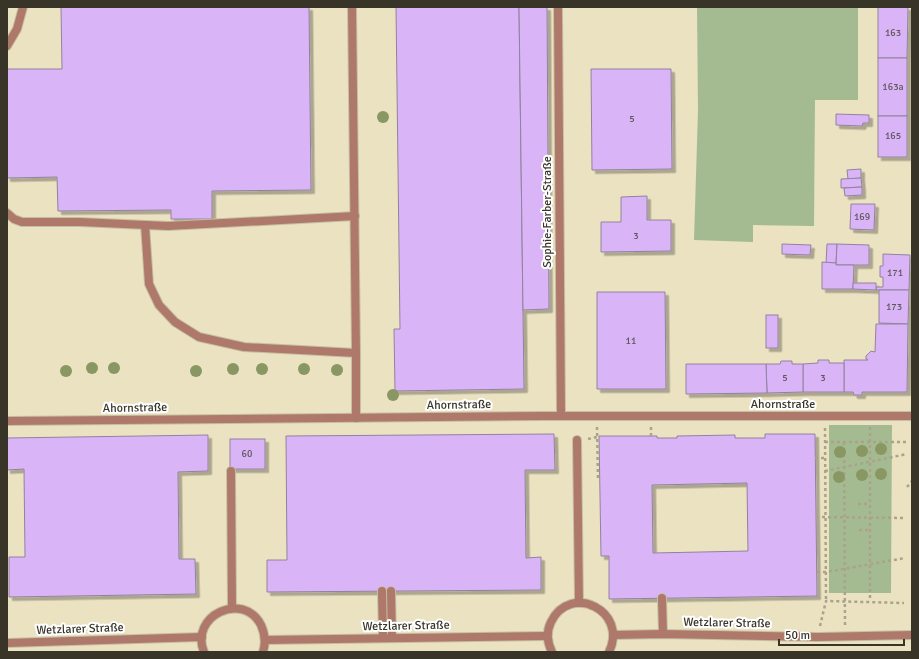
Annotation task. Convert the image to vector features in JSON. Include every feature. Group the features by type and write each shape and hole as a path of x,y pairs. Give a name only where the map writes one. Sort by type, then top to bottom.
{"street":[{"path":"7,46 17,29 23,7"},
{"path":"352,7 356,418"},
{"name":"Sophie-Farber-Straße","path":"558,7 561,416"},
{"path":"7,213 14,219 22,222 80,222 168,226 355,216"},
{"path":"145,225 150,284 159,305 175,322 199,337 244,347 356,353"},
{"name":"Ahornstraße","path":"7,421 561,416 912,416"},
{"path":"577,440 579,603"},
{"path":"231,471 232,608"},
{"path":"382,591 383,638"},
{"path":"391,591 392,638"},
{"path":"662,598 663,634"},
{"path":"552,652 549,646 548,636 549,626 553,617 560,610 569,605 579,603 589,604 599,608 606,616 611,625 613,635 612,646 609,652"},
{"path":"204,652 202,647 202,637 208,620 215,614 232,608 243,610 252,614 259,621 264,630 265,640 263,652"},
{"name":"Wetzlarer Straße","path":"613,635 663,634 818,637 912,635"},
{"name":"Wetzlarer Straße","path":"265,640 548,636"},
{"name":"Wetzlarer Straße","path":"7,643 202,637"}],"path":[{"path":"597,416 598,480 600,480"},
{"path":"870,422 870,601"},
{"path":"651,427 651,436"},
{"path":"818,637 826,601 825,427"},
{"path":"825,442 908,442"},
{"path":"844,442 845,636"},
{"path":"825,471 907,454"},
{"path":"815,458 825,458"},
{"path":"907,487 912,481"},
{"path":"858,504 870,504"},
{"path":"816,516 906,518"},
{"path":"859,530 870,530"},
{"path":"817,572 826,572 905,558"},
{"path":"826,601 904,603"}],"green space":[{"path":"697,7 858,7 858,100 815,100 814,226 753,225 753,242 694,240 698,110"},
{"path":"829,425 892,425 891,593 829,593"}],"building":[{"path":"61,7 309,7 311,190 212,191 212,219 171,219 171,210 58,211 57,177 7,178 7,69 62,69"},
{"path":"396,7 519,7 524,389 395,391 394,329 400,329"},
{"path":"519,7 547,7 549,309 523,310"},
{"path":"878,7 908,7 907,58 878,58"},
{"path":"878,58 907,58 907,116 878,116"},
{"path":"591,69 671,69 672,169 592,170"},
{"path":"836,114 869,115 869,123 863,123 862,126 836,125"},
{"path":"878,116 907,116 907,157 878,157"},
{"path":"861,169 861,178 848,179 847,170"},
{"path":"861,178 862,187 841,188 841,179"},
{"path":"862,187 862,195 845,196 844,188"},
{"path":"647,196 647,220 671,220 671,251 601,252 601,222 621,222 621,197"},
{"path":"851,204 875,204 874,230 850,229"},
{"path":"782,244 811,245 810,255 782,254"},
{"path":"827,244 837,244 836,263 826,263"},
{"path":"837,244 869,245 869,265 836,265"},
{"path":"883,254 910,255 909,290 876,290 876,287 883,287 883,277 880,277 880,266 883,266"},
{"path":"822,262 836,263 836,265 854,265 853,289 822,289"},
{"path":"853,283 876,283 876,290 853,289"},
{"path":"879,290 909,290 908,324 879,323"},
{"path":"597,292 665,292 666,389 597,389"},
{"path":"766,315 778,315 778,348 766,348"},
{"path":"876,324 908,324 907,392 862,392 862,395 854,395 853,392 844,392 844,360 868,360 866,359 866,356 871,351 875,352"},
{"path":"818,360 829,360 829,363 844,363 844,392 803,392 803,364 818,363"},
{"path":"781,361 792,361 792,364 803,364 803,392 767,393 766,364 780,364"},
{"path":"686,364 766,364 767,393 686,394"},
{"path":"554,434 555,470 525,470 526,558 541,557 541,590 267,592 267,560 287,560 286,436"},
{"path":"765,434 815,434 817,596 609,599 609,556 601,556 599,436 657,436 657,438 677,438 677,436 735,435 735,438 765,438","holes":["747,483 748,551 653,553 652,485"]},
{"path":"208,435 208,471 178,472 179,559 195,559 196,594 9,597 9,557 25,557 24,469 7,470 7,438"},
{"path":"230,439 265,439 265,469 230,469"}]}
